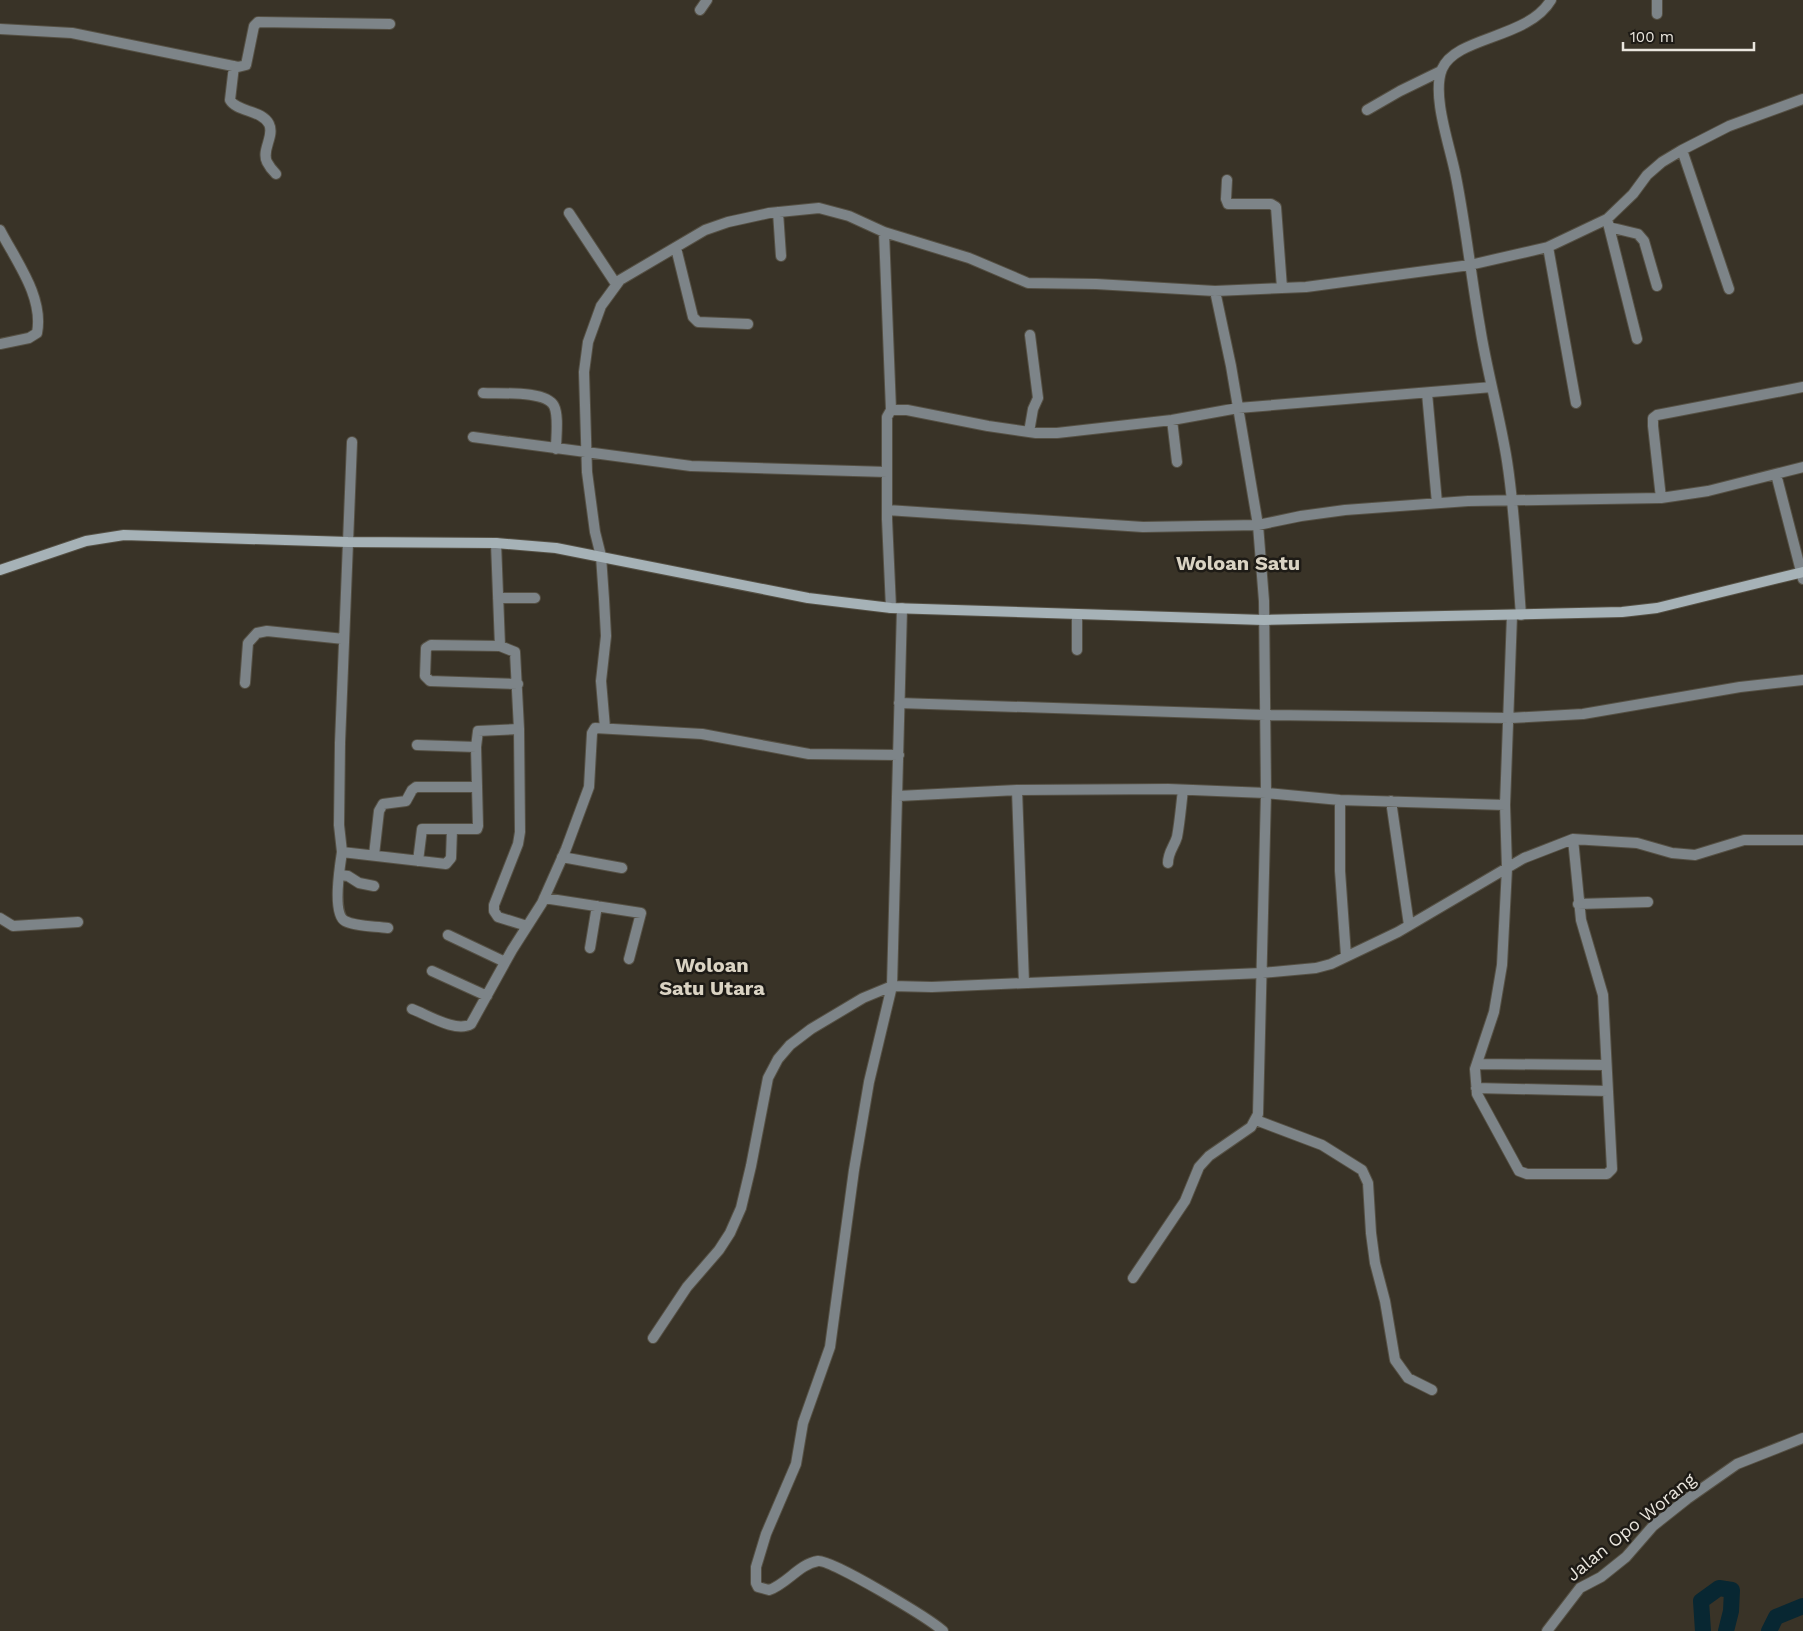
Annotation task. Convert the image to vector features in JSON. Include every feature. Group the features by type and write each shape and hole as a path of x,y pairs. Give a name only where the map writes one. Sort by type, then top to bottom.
{"main road":[{"path":"0,570 70,546 113,536 348,542 496,543 538,545 808,598 891,608 1264,620 1622,612 1657,608 1802,575"}],"street":[{"path":"700,10 707,0"},
{"path":"1551,0 1543,11 1528,23 1469,47 1445,63 1441,71 1440,99 1457,178 1470,265 1507,460 1512,500 1516,615 1505,806 1507,868 1498,990 1494,1012 1477,1064 1475,1075 1476,1088 1519,1171 1537,1174 1609,1173 1612,1168 1603,996 1578,904 1573,839"},
{"path":"1657,0 1657,14"},
{"path":"0,29 72,33 234,66 246,65 254,26 258,22 390,24"},
{"path":"234,66 230,100 233,104 257,114 268,122 271,130 265,155 267,162 276,174"},
{"path":"1367,110 1441,71"},
{"path":"605,728 601,697 606,636 601,556 592,513 586,453 585,358 593,326 601,306 616,284 628,274 714,226 778,212 809,208 831,210 884,232 955,253 1028,283 1096,284 1215,291 1282,288 1470,265 1548,247 1608,223 1647,175 1662,162 1682,150 1730,126 1803,99"},
{"path":"1682,150 1729,289"},
{"path":"1227,180 1226,199 1228,204 1271,204 1276,207 1282,288"},
{"path":"569,212 616,284"},
{"path":"778,212 781,256"},
{"path":"1608,223 1638,234 1644,241 1657,286"},
{"path":"1608,223 1637,339"},
{"path":"0,230 36,301 40,318 37,332 28,338 0,344"},
{"path":"884,232 891,410 887,418 887,510 891,608"},
{"path":"1548,247 1576,403"},
{"path":"676,248 693,317 698,322 748,324"},
{"path":"1133,1278 1185,1201 1199,1167 1209,1156 1251,1127 1258,1114 1266,793 1264,620 1258,525 1215,291"},
{"path":"1029,432 1033,409 1038,398 1030,335"},
{"path":"891,410 907,410 1029,432 1074,432 1172,420 1238,408 1492,387"},
{"path":"1661,498 1653,418 1657,415 1803,387"},
{"path":"483,393 539,396 548,399 554,407 556,449"},
{"path":"1427,393 1437,503"},
{"path":"1172,420 1173,444 1177,462"},
{"path":"473,437 691,466 887,472"},
{"path":"352,442 339,825 342,852 338,901 343,919 346,921 388,928"},
{"path":"887,510 1142,527 1258,525 1301,516 1437,503 1661,498 1708,491 1803,467"},
{"path":"1776,474 1802,575"},
{"path":"496,543 500,646"},
{"path":"498,598 535,598"},
{"path":"902,608 892,986 869,1082 854,1170 830,1347 803,1423 796,1464 766,1534 756,1567 755,1577 758,1587 769,1590 781,1585 807,1565 827,1561 884,1593 943,1631"},
{"path":"1077,614 1077,650"},
{"path":"246,683 248,643 257,633 267,631 344,638"},
{"path":"518,684 430,681 426,677 425,653 428,646 500,646 515,652 518,684 520,832 518,844 494,905 494,911 498,917 527,926"},
{"path":"900,703 1265,715 1510,718 1583,714 1721,690 1803,680"},
{"path":"412,1009 458,1026 466,1027 472,1024 505,962 544,898 562,857 588,787 592,733 595,728 702,734 809,754 899,755"},
{"path":"418,861 421,830 428,827 477,828 479,820 476,787 476,747 480,730 519,729"},
{"path":"416,745 476,747"},
{"path":"374,855 379,811 383,804 406,801 412,790 416,787 476,787"},
{"path":"898,796 1016,790 1183,790 1266,793 1340,800 1505,806"},
{"path":"1016,790 1024,983"},
{"path":"1168,863 1169,852 1174,845 1178,830 1183,790"},
{"path":"1340,800 1340,871 1346,956"},
{"path":"1391,801 1410,925"},
{"path":"342,852 448,863 451,858 452,828"},
{"path":"653,1338 687,1287 719,1250 730,1233 741,1208 768,1078 778,1059 790,1045 811,1028 862,998 892,986 932,987 1262,973 1316,968 1331,964 1410,925 1539,851 1573,839 1637,843 1672,853 1695,855 1744,840 1803,840"},
{"path":"562,857 622,868"},
{"path":"340,875 348,876 359,883 374,886"},
{"path":"544,898 641,913 629,959"},
{"path":"1578,904 1648,902"},
{"path":"590,948 597,906"},
{"path":"0,918 13,926 78,922"},
{"path":"448,934 505,962"},
{"path":"432,971 487,996"},
{"path":"1477,1064 1606,1065"},
{"path":"1476,1088 1608,1091"},
{"path":"1256,1120 1322,1145 1362,1170 1368,1183 1375,1263 1385,1301 1396,1360 1408,1378 1432,1390"},
{"name":"Jalan Opo Worang","path":"1547,1631 1580,1588 1601,1577 1626,1558 1653,1526 1686,1499 1737,1464 1803,1438"}],"waterway":[{"path":"1703,1631 1701,1601 1719,1588 1732,1590 1731,1611 1726,1631"},
{"path":"1769,1631 1776,1617 1803,1606"}],"district":[{"name":"Woloan Satu","path":"1238,563"},
{"name":"Woloan Satu Utara","path":"712,976"}]}
